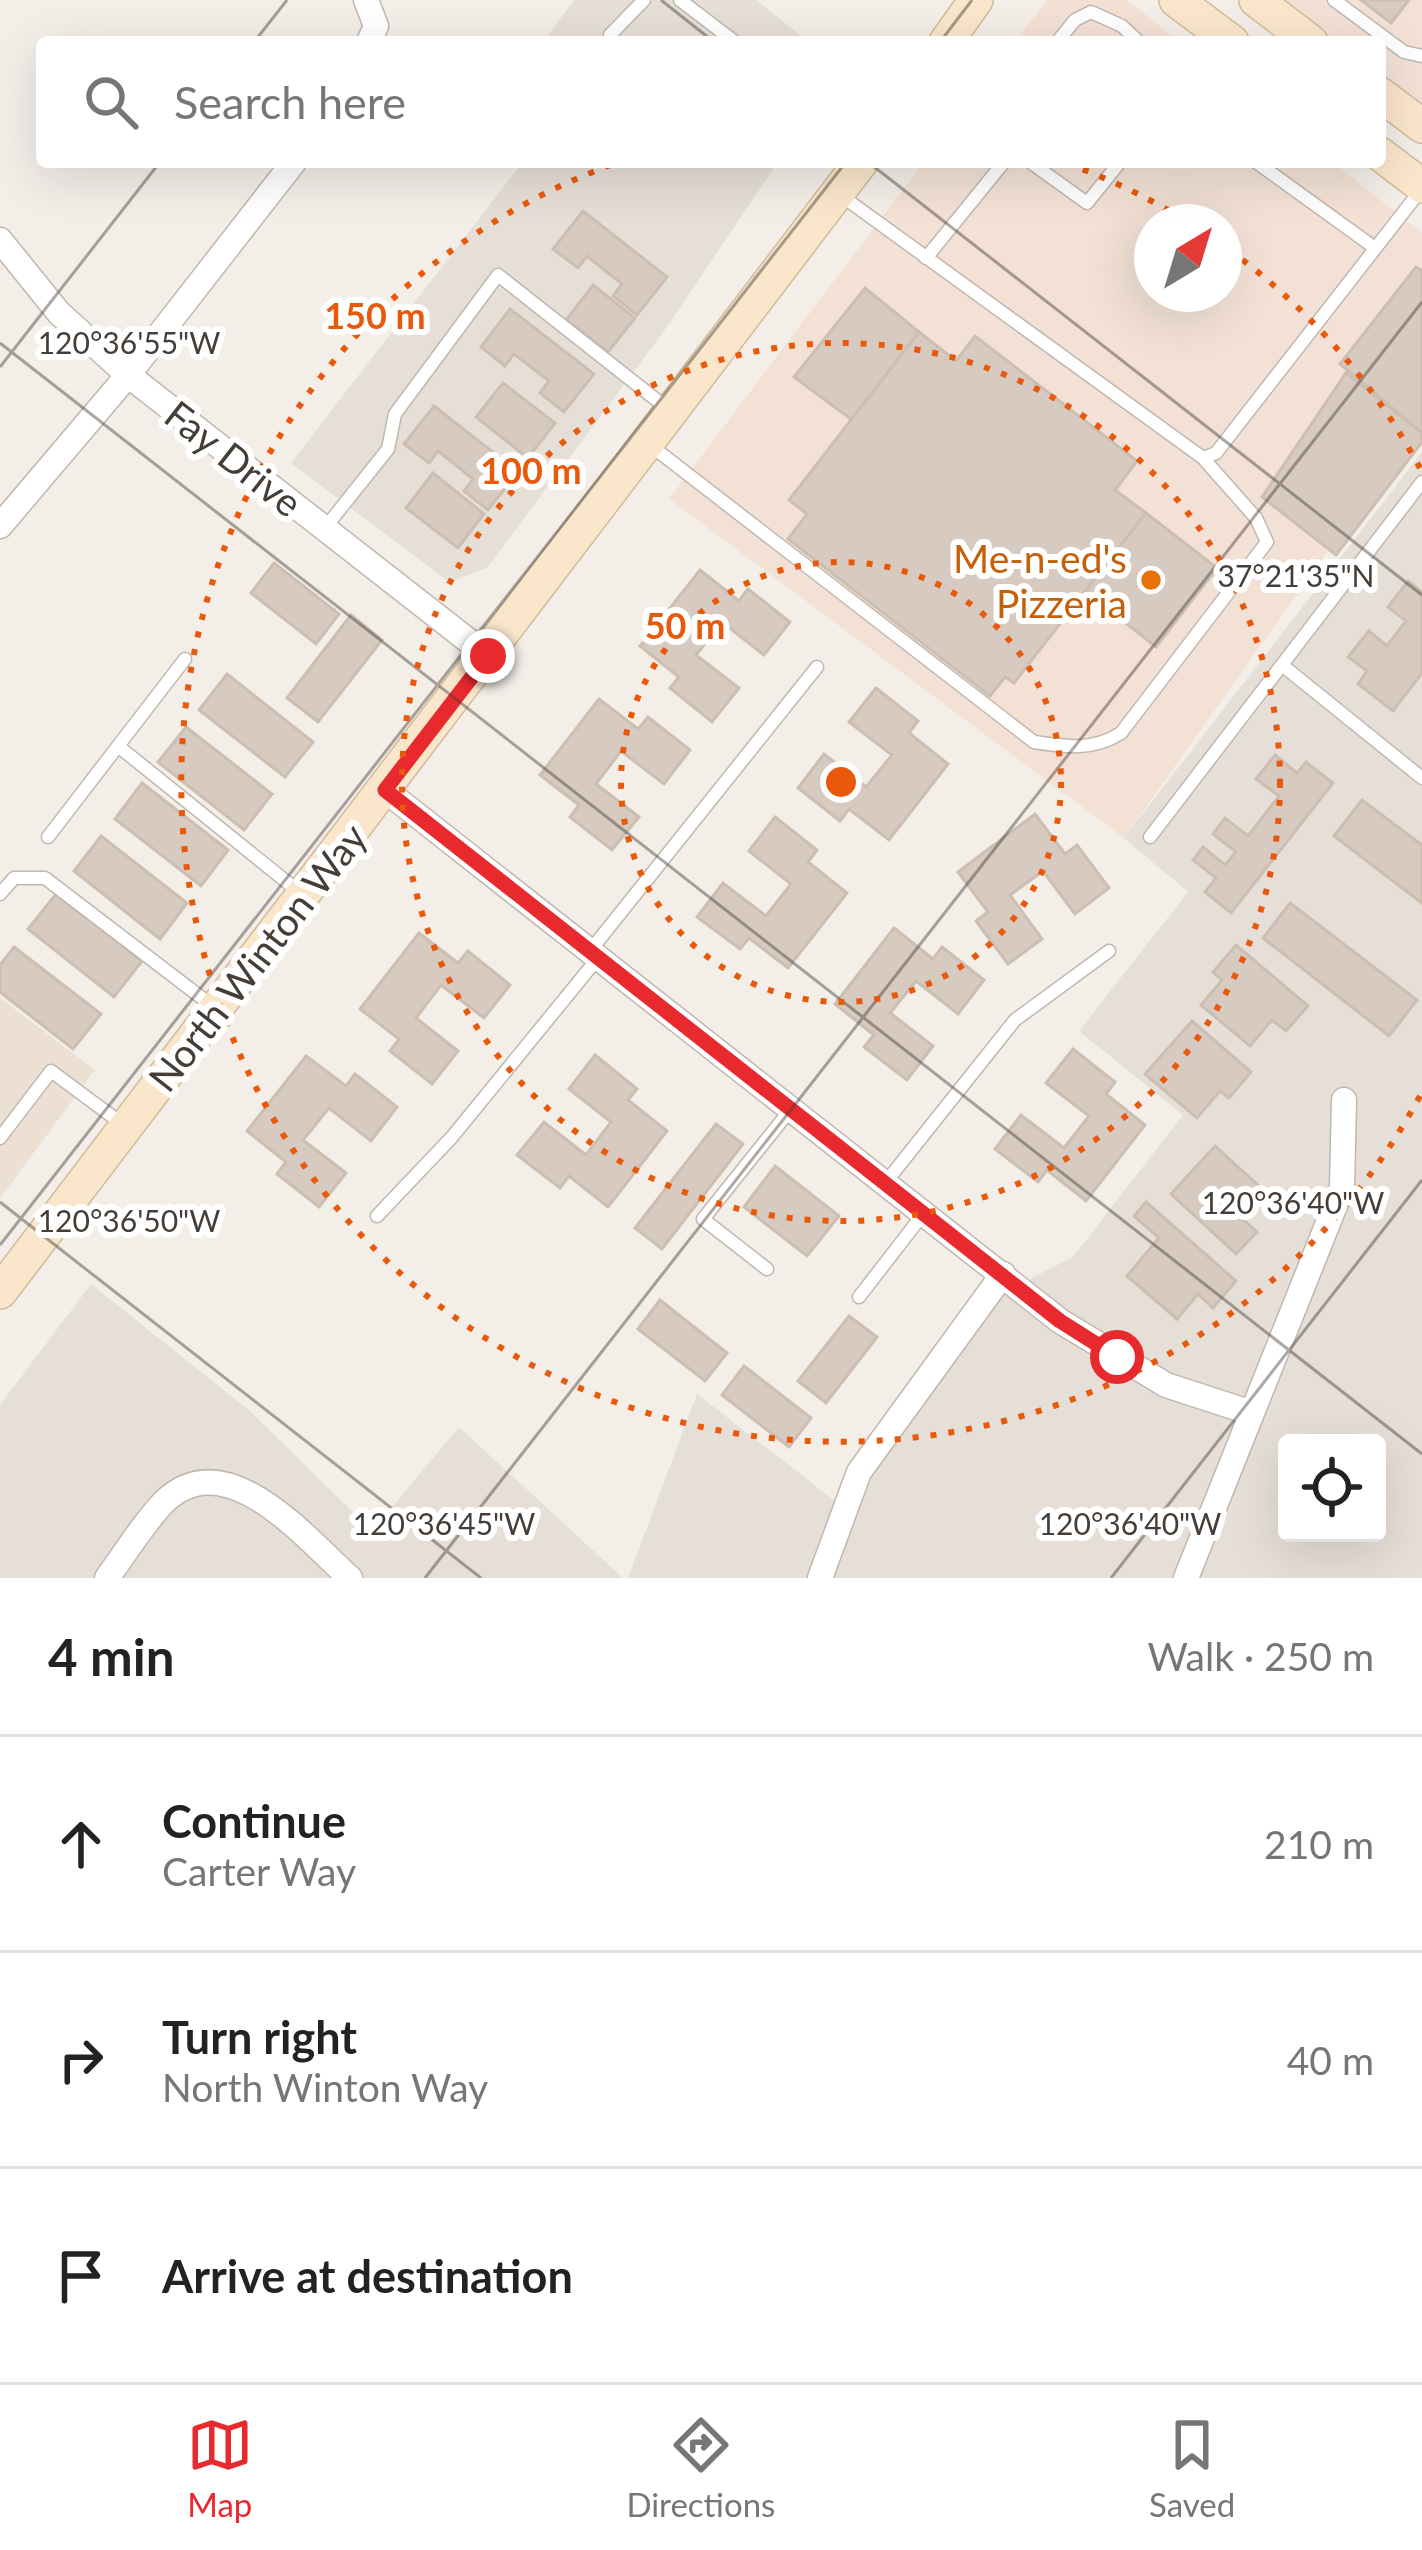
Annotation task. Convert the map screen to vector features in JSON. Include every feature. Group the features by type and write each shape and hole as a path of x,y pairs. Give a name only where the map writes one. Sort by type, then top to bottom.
{"main road":[{"path":"950,36 976,0"},
{"path":"1176,0 1224,36"},
{"path":"1256,0 1303,36"},
{"path":"1386,99 1422,126"},
{"path":"1386,159 1422,187"},
{"name":"North Winton Way","path":"0,1292 857,168"}],"street":[{"path":"366,0 372,34"},
{"path":"0,526 128,375 289,168"},
{"name":"Fay Drive","path":"0,240 58,314 128,375 488,656"},
{"path":"385,790 1060,1321 1166,1385 1249,1412"},
{"path":"1186,1578 1342,1188 1344,1100"},
{"path":"820,1578 859,1472 1003,1274"},
{"path":"106,1578 166,1500 194,1486 254,1492 350,1578"}],"lane":[{"path":"610,35 644,0"},
{"path":"680,0 728,36"},
{"path":"1334,0 1383,36"},
{"path":"1062,36 1091,12 1133,36"},
{"path":"1386,38 1405,52 1422,56"},
{"path":"926,258 999,168"},
{"path":"1038,168 1087,203 1115,168"},
{"path":"1264,168 1375,248"},
{"path":"1203,458 1216,453 1422,187"},
{"path":"649,444 1034,742 1102,745 1121,733 1267,542 1256,518 1203,458 838,194"},
{"path":"324,529 388,449 395,414 499,275 673,413"},
{"path":"1150,837 1422,482"},
{"path":"48,837 185,659"},
{"path":"1282,665 1422,778"},
{"path":"377,1216 452,1137 817,667"},
{"path":"118,746 304,896"},
{"path":"0,894 14,878 45,878 216,1009"},
{"path":"886,1182 1015,1020 1108,951"},
{"path":"0,1138 51,1071 126,1126"},
{"path":"767,1269 703,1219 791,1108"},
{"path":"860,1297 924,1212"}],"shaded area":[{"path":"574,0 756,0 801,36 547,36"},
{"path":"1047,0 1127,0 1172,36 1020,36"},
{"path":"1278,0 1422,0 1422,109 1386,82 1386,36 1326,36"},
{"path":"518,168 774,168 664,331 487,568 449,582 291,463"},
{"path":"919,168 1340,168 1422,233 1422,418 1124,838 669,499"},
{"path":"1422,452 1422,1578 628,1578 697,1394 839,1504 998,1295 1073,1257 1183,1115 1079,1031 1188,892 1124,838"},
{"path":"0,998 95,1070 0,1198"},
{"path":"91,1284 250,1411 372,1531 459,1427 623,1578 0,1578 0,1405"}],"building":[{"path":"1361,0 1409,0 1391,23"},
{"path":"583,211 667,277 637,315 613,296 622,284 587,256 578,268 553,249"},
{"path":"1416,267 1422,271 1422,433 1340,364"},
{"path":"593,285 635,318 608,352 566,320"},
{"path":"865,288 919,332 852,420 794,377"},
{"path":"510,309 594,374 564,412 540,393 549,381 514,354 505,366 481,347"},
{"path":"919,332 956,361 975,336 1137,461 1115,490 1146,513 1014,683 1005,677 990,696 788,539 807,514 789,500"},
{"path":"1346,373 1422,433 1422,442 1336,555 1262,497"},
{"path":"503,383 555,423 528,458 476,417"},
{"path":"434,406 518,472 488,510 464,491 473,479 438,451 429,463 404,444"},
{"path":"433,473 484,514 458,548 406,508"},
{"name":"Me-n-ed's Pizzeria","path":"1146,513 1217,568 1156,647 1085,591"},
{"path":"274,563 339,614 316,644 251,593"},
{"path":"700,570 739,601 748,589 790,622 764,655 722,622 696,655 739,688 712,722 670,688 679,677 640,646"},
{"path":"1408,581 1422,592 1422,673 1393,711 1358,684 1367,671 1348,657 1369,631 1387,646 1406,621 1388,607"},
{"path":"351,615 382,640 318,722 287,698"},
{"path":"227,674 313,742 285,777 199,710"},
{"path":"876,688 918,721 909,733 948,764 889,840 849,809 840,821 798,788 824,754 866,787 892,755 849,722"},
{"path":"599,699 638,729 648,717 690,750 664,784 621,751 596,784 639,817 612,850 570,817 579,805 540,775"},
{"path":"186,727 272,794 244,830 158,762"},
{"path":"1275,755 1297,773 1306,762 1333,783 1231,913 1205,892 1216,878 1193,860 1203,847 1225,865 1236,852 1213,834 1225,818 1248,836 1279,796 1256,779"},
{"path":"142,783 228,850 201,886 115,819"},
{"path":"1362,800 1422,845 1422,903 1334,836"},
{"path":"1035,814 1065,854 1077,845 1109,888 1075,914 1043,871 1010,895 1042,939 1008,964 976,921 988,912 958,872"},
{"path":"775,817 817,850 808,862 847,893 788,968 749,938 740,949 697,917 723,883 766,916 791,884 749,851"},
{"path":"101,836 187,903 160,939 74,871"},
{"path":"56,894 142,961 114,997 28,929"},
{"path":"1290,903 1417,1000 1389,1036 1263,938"},
{"path":"894,928 933,959 942,947 984,980 958,1014 916,981 890,1013 933,1046 907,1080 864,1047 874,1035 835,1004"},
{"path":"419,933 458,963 468,951 510,985 484,1018 441,985 416,1018 458,1051 432,1084 390,1051 399,1039 360,1009"},
{"path":"1236,945 1308,1006 1286,1031 1272,1020 1250,1046 1201,1005 1222,980 1213,972"},
{"path":"14,947 101,1014 73,1049 0,992 0,965"},
{"path":"1192,1021 1251,1072 1229,1098 1220,1091 1197,1118 1145,1074"},
{"path":"1073,1049 1115,1082 1106,1094 1145,1125 1086,1201 1047,1170 1038,1182 995,1149 1021,1115 1064,1148 1089,1116 1046,1083"},
{"path":"595,1055 637,1089 628,1100 667,1131 608,1207 569,1176 560,1188 517,1155 544,1122 586,1155 611,1122 569,1089"},
{"path":"306,1056 346,1086 355,1074 397,1107 371,1141 329,1108 303,1140 346,1173 319,1207 277,1174 286,1162 247,1131"},
{"path":"716,1124 743,1144 662,1249 635,1228"},
{"path":"1215,1146 1258,1185 1234,1211 1257,1232 1236,1254 1171,1194"},
{"path":"775,1166 839,1216 807,1256 744,1207"},
{"path":"1146,1202 1236,1281 1213,1308 1198,1294 1177,1319 1127,1276 1159,1238 1134,1216"},
{"path":"660,1300 727,1353 705,1381 638,1329"},
{"path":"849,1316 877,1337 826,1403 798,1381"},
{"path":"744,1366 811,1418 789,1447 722,1395"}],"place":[{"name":"Me-n-ed's Pizzeria","path":"1151,580"}],"route":[{"path":"488,656 385,790 1060,1321 1117,1357"}]}
